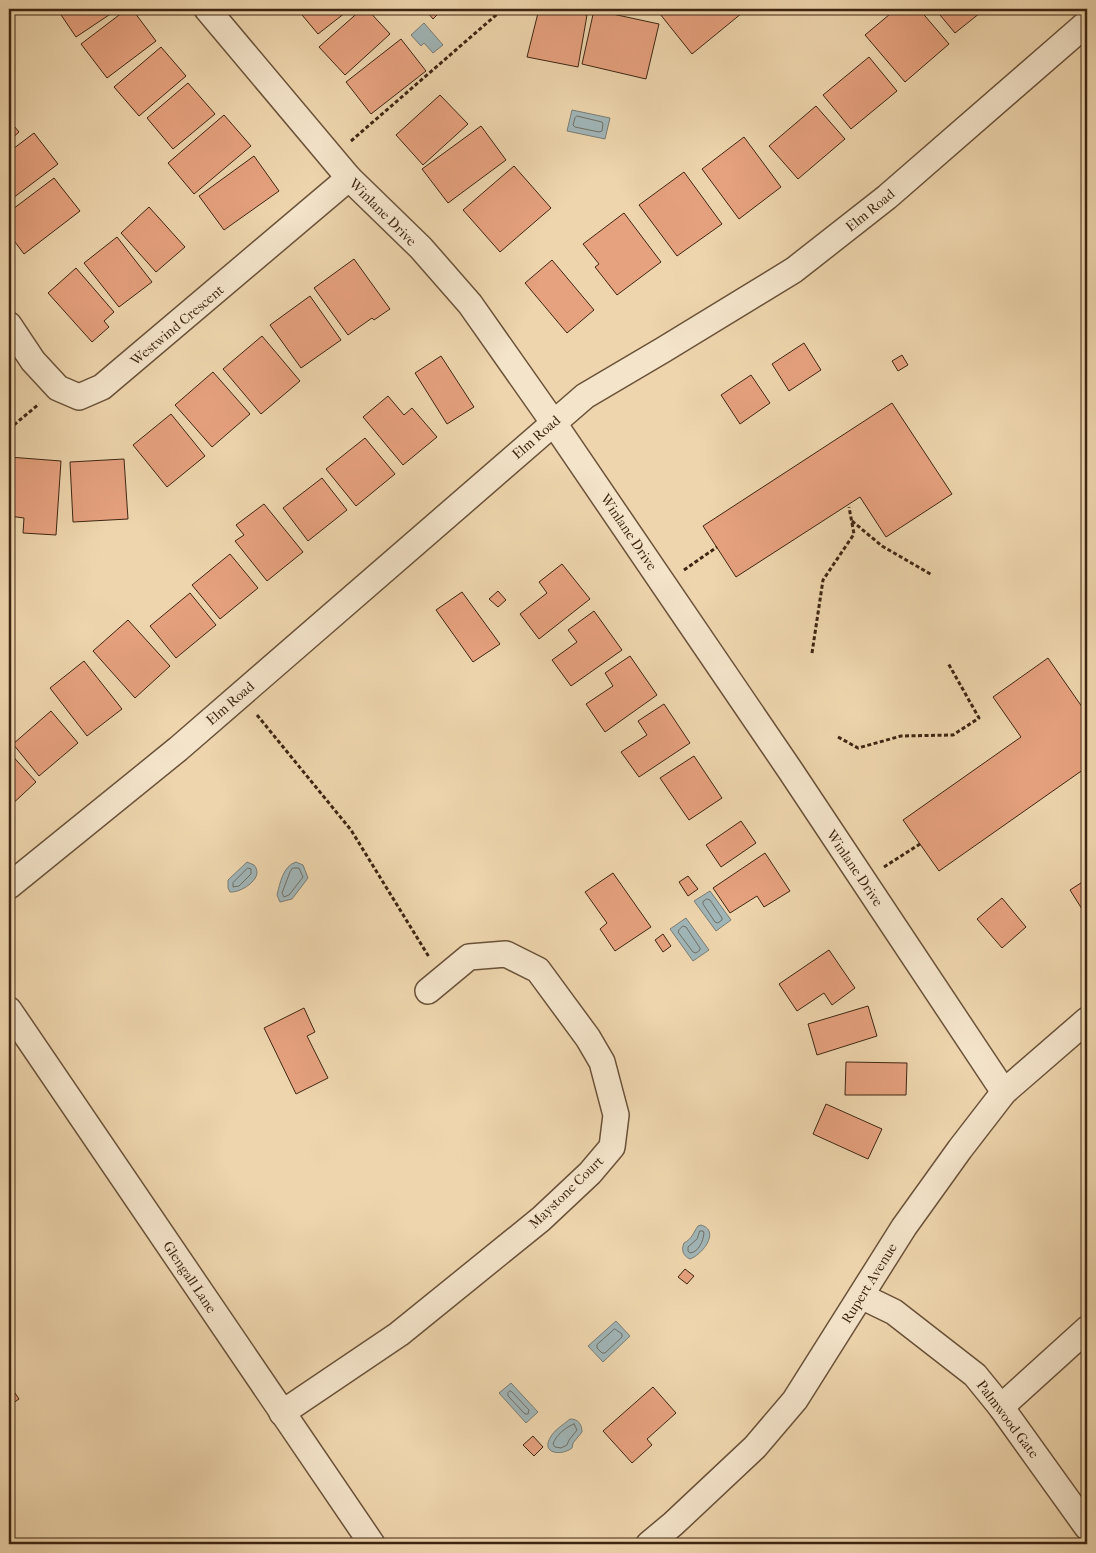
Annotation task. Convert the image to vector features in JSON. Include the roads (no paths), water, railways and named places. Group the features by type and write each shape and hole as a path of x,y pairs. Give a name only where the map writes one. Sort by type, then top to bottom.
{"street":[{"name":"Winlane Drive","path":"206,9 349,178 420,248 470,304 664,584 1004,1092"},
{"name":"Elm Road","path":"9,886 178,749 585,396 794,270 887,197 1087,23"},
{"name":"Westwind Crescent","path":"9,325 32,361 58,388 80,398 102,387 349,178"},
{"name":"Maystone Court","path":"282,1412 399,1334 541,1219 590,1173 612,1146 616,1116 602,1062 588,1038 538,970 506,954 469,957 435,985"},
{"name":"Glengall Lane","path":"9,1010 372,1544"},
{"name":"Rupert Avenue","path":"649,1544 755,1447 795,1400 904,1227 960,1149 1004,1092 1087,1020"},
{"name":"Palmwood Gate","path":"861,1296 894,1312 975,1375 1001,1407 1087,1527"},
{"path":"1001,1407 1087,1329"}],"water":[{"path":"424,23 443,45 433,53 424,43 421,46 411,35"},
{"path":"572,110 610,118 605,139 567,131"},
{"path":"247,862 254,865 257,872 256,877 246,887 230,892 228,880"},
{"path":"296,862 303,865 308,878 292,899 280,902 277,895 279,885 285,871"},
{"path":"710,891 731,920 716,931 694,901"},
{"path":"686,918 709,950 693,961 670,929"},
{"path":"701,1225 707,1228 709,1232 708,1243 700,1253 690,1259 684,1254 683,1246 691,1238 698,1226"},
{"path":"616,1321 630,1336 603,1362 588,1346"},
{"path":"511,1383 538,1412 526,1423 499,1393"},
{"path":"570,1419 577,1421 582,1429 572,1448 558,1453 550,1450 548,1443 552,1435"}]}
